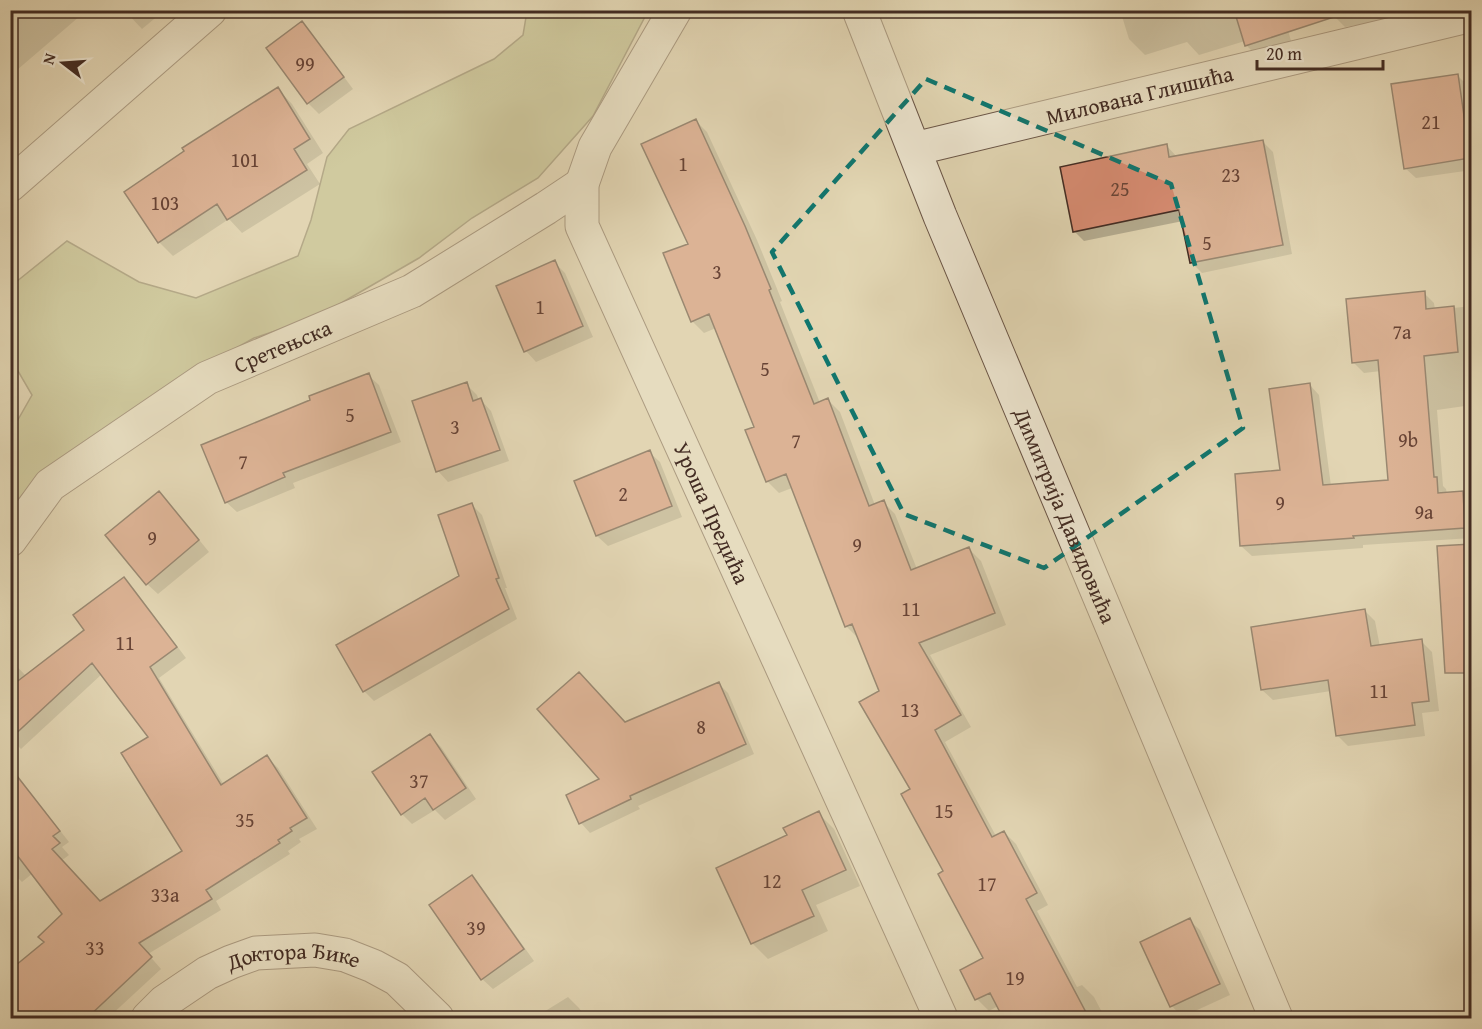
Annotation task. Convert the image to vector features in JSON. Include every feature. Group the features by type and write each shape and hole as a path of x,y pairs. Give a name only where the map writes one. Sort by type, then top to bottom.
{"street":[{"path":"16,171 210,10"},
{"name":"Уроша Предића","path":"675,10 595,147 582,184 582,226 941,1018"},
{"name":"Димитрија Давидовића","path":"859,10 940,216 1276,1018"},
{"name":"Милована Глишића","path":"914,149 1472,15"},
{"name":"Сретењска","path":"10,540 50,485 207,378 412,291 582,184"},
{"name":"Доктора Ђике","path":"148,1018 164,1002 207,974 231,962 256,953 315,950 345,955 397,979 437,1018"}],"highlighted area":[{"path":"926,79 1171,184 1243,428 1044,568 904,514 772,252"}],"green space":[{"path":"527,11 648,11 593,116 538,178 472,218 419,258 317,317 254,338 206,365 29,487 11,508 11,432 32,395 11,359 11,286 67,241 139,282 196,298 298,256 311,220 327,157 349,129 494,59 523,35"}],"building":[{"path":"1234,10 1333,10 1334,17 1245,46"},
{"path":"302,21 344,77 307,104 266,48"},
{"path":"1458,74 1470,158 1404,169 1391,84"},
{"path":"278,87 310,139 294,149 307,170 227,220 217,204 158,243 124,192 184,151 182,148"},
{"path":"696,119 745,226 814,404 828,398 869,506 884,500 911,570 969,547 995,613 919,643 961,715 935,730 992,837 1004,831 1037,893 1026,899 1089,1018 1003,1018 990,993 975,1000 960,970 983,958 938,874 943,871 901,794 910,789 859,702 879,691 852,624 845,627 786,474 766,482 745,430 754,427 709,314 691,322 663,253 688,244 641,144"},
{"path":"1263,140 1283,245 1190,263 1179,210 1073,232 1060,167 1167,144 1169,157"},
{"path":"555,260 583,326 524,352 496,286"},
{"path":"1425,291 1426,309 1454,306 1458,352 1424,356 1434,477 1437,477 1438,493 1463,491 1465,528 1240,546 1235,474 1280,470 1269,389 1310,383 1323,485 1388,480 1378,360 1352,363 1346,299"},
{"path":"369,373 391,432 283,473 285,477 225,503 201,445 310,400 309,396"},
{"path":"467,382 473,401 481,398 500,450 436,472 412,401"},
{"path":"650,450 672,506 596,536 574,481"},
{"path":"159,491 199,540 146,585 105,535"},
{"path":"472,503 499,578 496,579 509,609 363,692 336,645 459,576 438,515"},
{"path":"1472,544 1472,673 1445,673 1437,546"},
{"path":"124,577 177,647 150,667 221,785 267,755 307,818 290,828 292,831 278,840 280,843 206,890 212,899 139,943 152,957 87,1018 10,1018 10,970 44,942 38,937 62,914 10,846 10,767 60,831 53,836 60,843 52,849 100,901 182,851 121,753 148,737 92,663 10,739 10,687 84,630 73,615"},
{"path":"1365,609 1371,646 1422,639 1429,701 1412,703 1415,725 1336,736 1328,680 1261,690 1251,627"},
{"path":"579,672 625,722 719,682 746,744 630,796 631,799 579,824 566,795 599,779 537,709"},
{"path":"430,734 466,788 433,810 425,798 401,815 372,772"},
{"path":"819,811 846,870 802,890 814,916 751,944 716,868 787,835 783,828"},
{"path":"472,875 524,949 481,980 429,905"},
{"path":"1190,918 1220,984 1170,1007 1140,942"}]}
